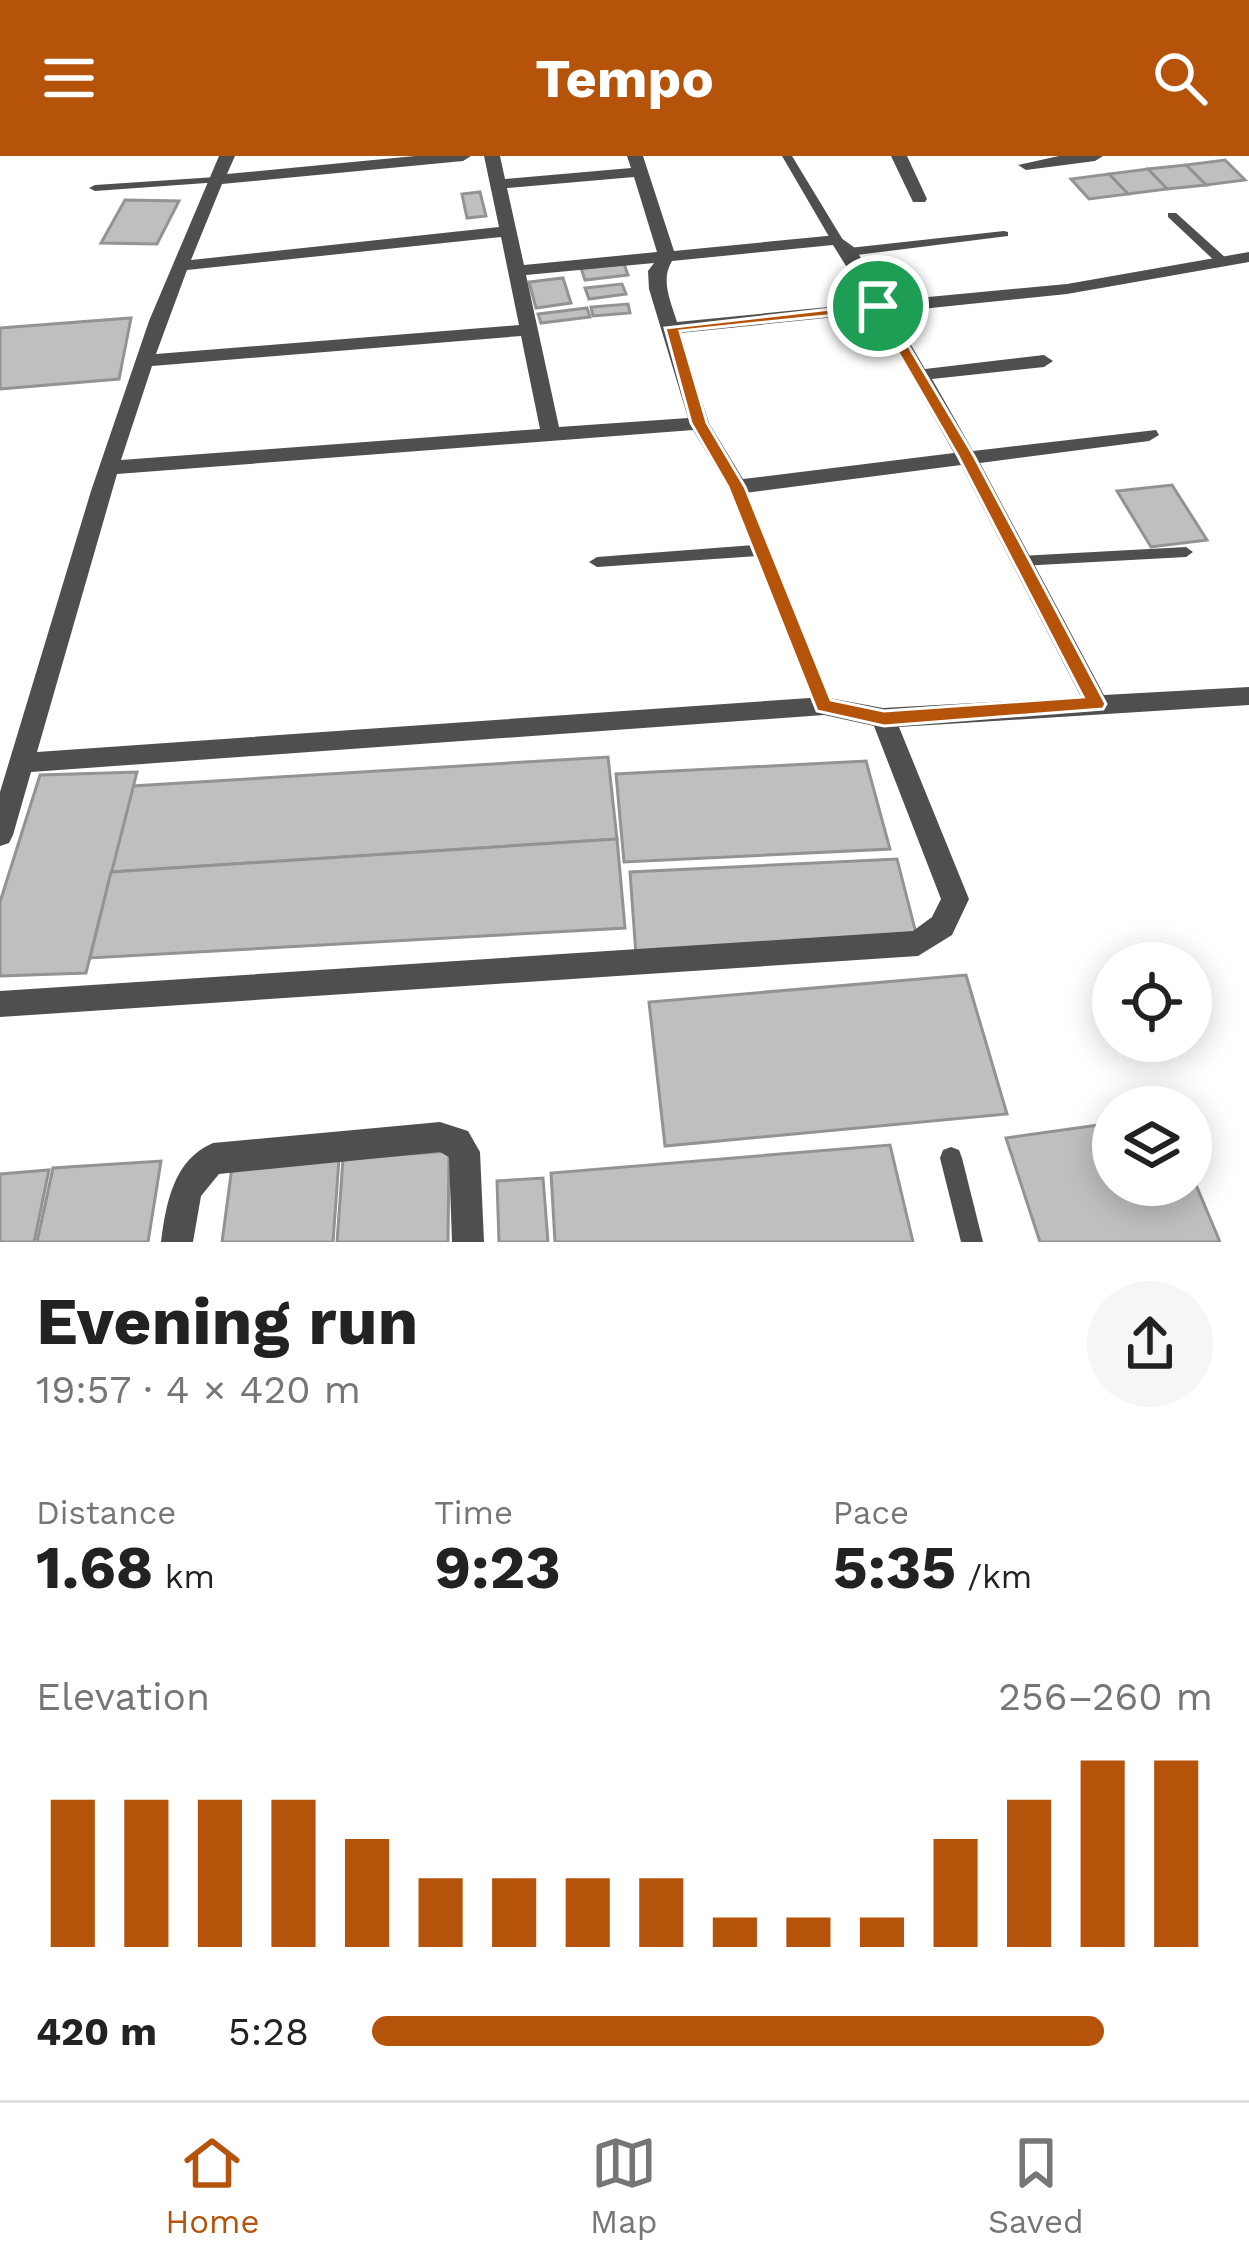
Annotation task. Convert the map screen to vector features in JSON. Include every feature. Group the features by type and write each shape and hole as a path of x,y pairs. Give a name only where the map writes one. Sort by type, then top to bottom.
{"street":[{"path":"0,835 144,361 227,156"},
{"path":"216,180 463,156"},
{"path":"492,156 551,434"},
{"path":"899,156 919,199"},
{"path":"1026,165 1095,156"},
{"path":"500,184 638,164 667,256 658,271 658,289 699,423 737,487 1149,436"},
{"path":"180,266 510,230"},
{"path":"518,271 843,246 966,456 1096,704"},
{"path":"672,328 1067,289 1249,257"},
{"path":"144,361 530,330"},
{"path":"919,375 1044,361"},
{"path":"110,468 699,423"},
{"path":"22,763 824,706 884,718 1249,697"},
{"path":"0,1004 918,943 941,926 955,899 884,718"},
{"path":"177,1242 186,1189 198,1169 213,1159 440,1137 457,1142 464,1152 468,1242"}],"lane":[{"path":"787,156 843,246 1004,234"},
{"path":"95,188 216,180"},
{"path":"1172,215 1223,262"},
{"path":"737,487 824,706"},
{"path":"597,562 763,550"},
{"path":"1020,561 1186,552"},
{"path":"951,1158 972,1242"}],"building":[{"path":"1225,160 1245,180 1206,185 1186,165"},
{"path":"1186,165 1206,185 1167,189 1148,169"},
{"path":"1148,169 1167,189 1128,194 1109,174"},
{"path":"1109,174 1128,194 1089,199 1071,179"},
{"path":"480,192 486,216 467,218 462,194"},
{"path":"125,200 179,201 157,244 101,243"},
{"path":"624,264 628,275 585,280 581,268"},
{"path":"563,278 571,303 536,308 529,282"},
{"path":"622,284 626,294 589,299 585,288"},
{"path":"628,304 630,313 593,316 591,307"},
{"path":"587,308 590,317 541,323 538,314"},
{"path":"131,318 119,379 0,389 0,328"},
{"path":"1172,485 1207,540 1151,547 1117,491"},
{"path":"608,757 617,839 111,872 133,786"},
{"path":"866,761 890,849 624,862 616,774"},
{"path":"137,772 86,973 0,976 0,902 40,775"},
{"path":"617,839 625,928 90,958 111,872"},
{"path":"897,859 917,937 636,955 630,872"},
{"path":"966,975 1007,1114 665,1146 649,1002"},
{"path":"1092,1126 1092,1206 1205,1206 1220,1242 1040,1242 1006,1138"},
{"path":"890,1145 913,1242 555,1242 551,1173"},
{"path":"449,1151 448,1242 337,1242 343,1159"},
{"path":"339,1159 333,1242 222,1242 232,1167"},
{"path":"161,1161 148,1242 37,1242 53,1168"},
{"path":"49,1170 34,1242 0,1242 0,1174"},
{"path":"543,1178 548,1242 499,1242 497,1181"}],"route":[{"path":"878,306 966,456 1096,704 884,718 824,706 737,487 699,423 672,328 878,306"}]}
